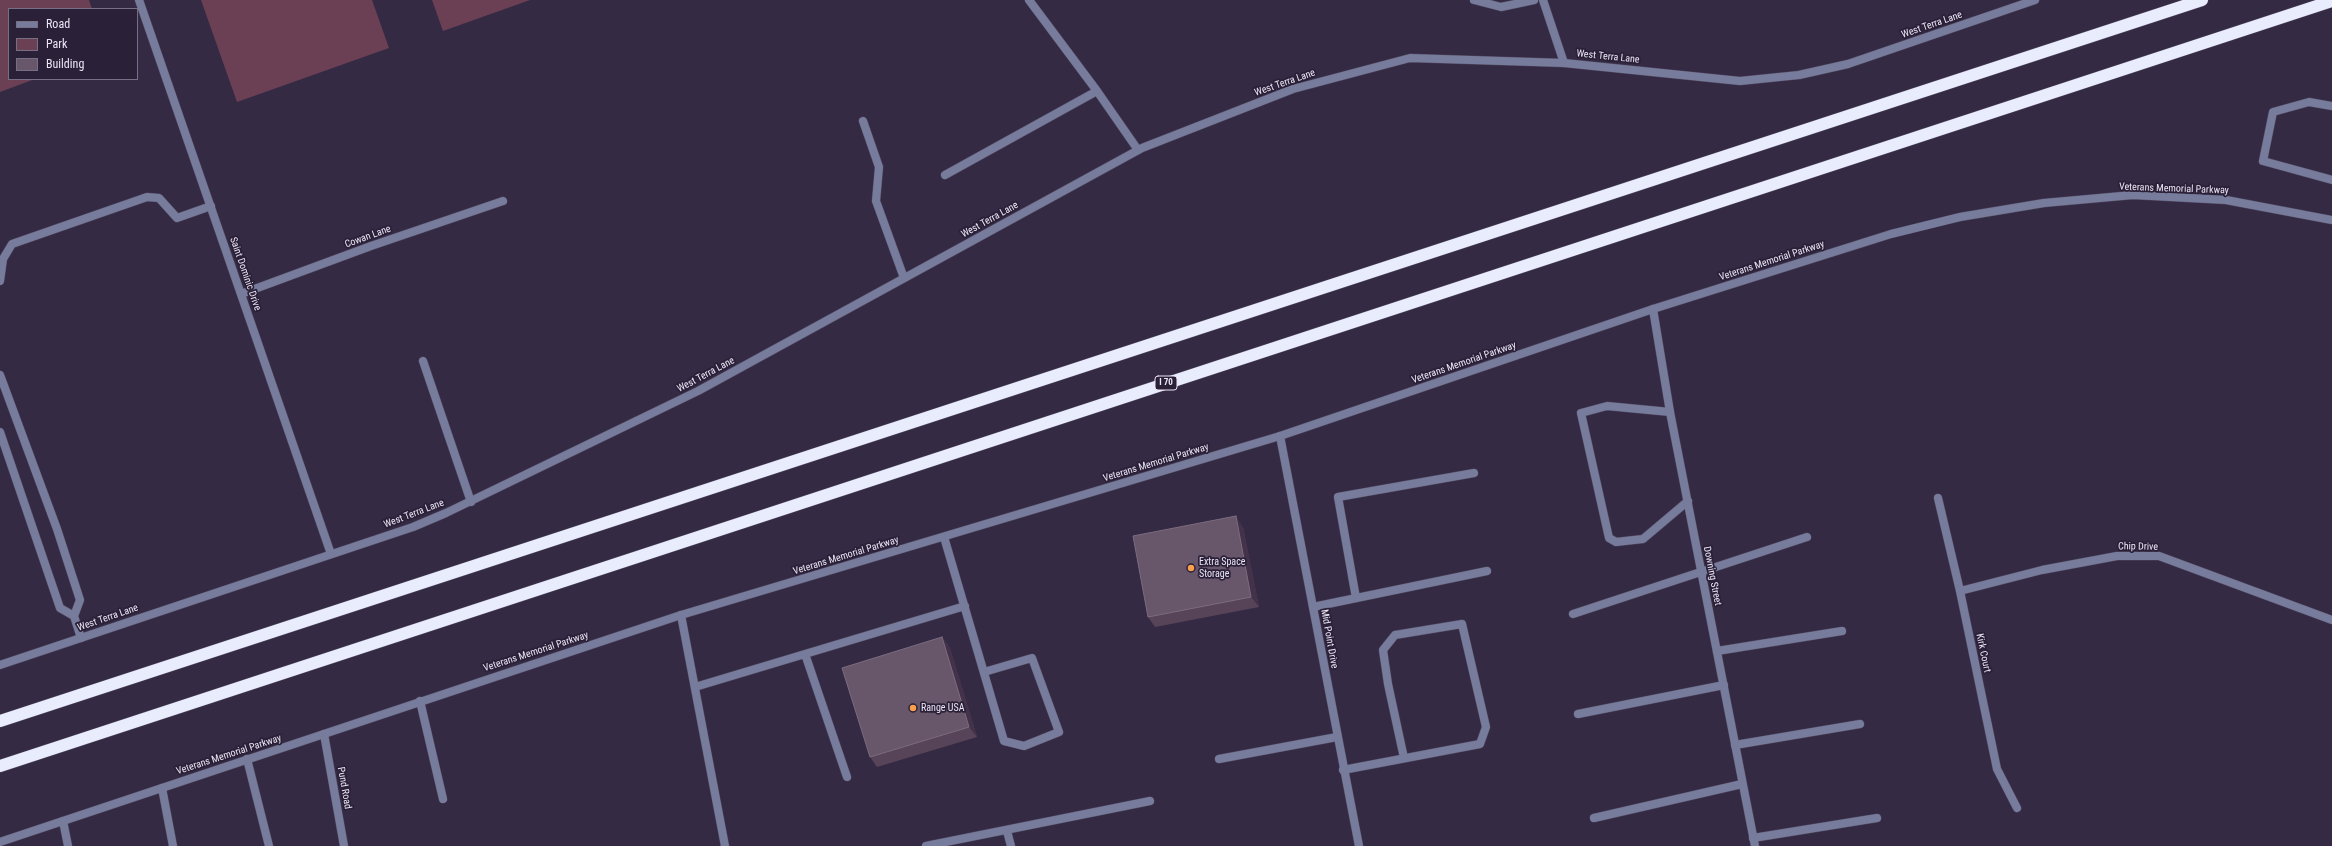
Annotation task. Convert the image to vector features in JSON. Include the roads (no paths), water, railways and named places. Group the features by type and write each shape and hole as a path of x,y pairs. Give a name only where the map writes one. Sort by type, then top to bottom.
{"highway":[{"path":"0,721 2202,0"},
{"name":"I 70","path":"0,766 2332,1"}],"street":[{"name":"Saint Dominic Drive","path":"140,0 210,206 332,554"},
{"path":"1029,0 1138,150"},
{"path":"1474,0 1501,8 1534,0"},
{"path":"1544,0 1564,63"},
{"name":"West Terra Lane","path":"0,665 413,527 471,502 698,391 1138,150 1293,89 1410,58 1564,63 1740,81 1800,75 1848,64 2035,0"},
{"path":"945,175 1097,92"},
{"path":"2332,106 2309,102 2273,112 2263,161 2332,180"},
{"path":"863,121 879,167 876,201 904,278"},
{"name":"Veterans Memorial Parkway","path":"0,842 681,615 1280,436 1653,309 1891,234 1960,217 2044,203 2133,195 2226,200 2332,220"},
{"path":"0,281 3,259 12,244 147,197 159,198 177,218 210,206"},
{"name":"Cowan Lane","path":"241,294 371,246 503,201"},
{"name":"Downing Street","path":"1653,309 1670,412 1754,842"},
{"path":"423,361 471,502"},
{"path":"0,375 57,529 80,600 74,616 81,638"},
{"path":"1670,412 1607,406 1581,413 1609,538 1616,542 1643,539 1688,501"},
{"path":"0,432 60,608 74,616"},
{"name":"Mid Point Drive","path":"1280,436 1358,846"},
{"path":"1356,598 1338,496 1474,473"},
{"name":"Kirk Court","path":"1938,498 1960,591 1997,769 2017,808"},
{"path":"944,537 1004,741 1024,746 1059,732 1032,658 984,672"},
{"path":"1573,614 1702,573 1807,537"},
{"name":"Chip Drive","path":"1960,591 2042,570 2117,556 2159,556 2332,620"},
{"path":"1313,607 1487,571"},
{"path":"695,687 965,606"},
{"path":"681,615 725,846"},
{"path":"1343,770 1480,744 1486,727 1462,624 1395,635 1383,650 1388,684 1404,758"},
{"path":"1717,651 1842,631"},
{"path":"805,654 847,777"},
{"path":"1578,714 1724,685"},
{"path":"420,701 443,799"},
{"path":"1735,745 1860,724"},
{"name":"Pund Road","path":"324,734 344,846"},
{"path":"1219,759 1337,737"},
{"path":"247,759 268,846"},
{"path":"1594,818 1742,784"},
{"path":"162,788 173,846"},
{"path":"926,846 1150,802"},
{"path":"1754,842 1877,818"},
{"path":"63,821 68,846"},
{"path":"1007,831 1011,846"}],"place":[{"name":"Extra Space Storage","path":"1191,568"},
{"name":"Range USA","path":"913,708"}]}
